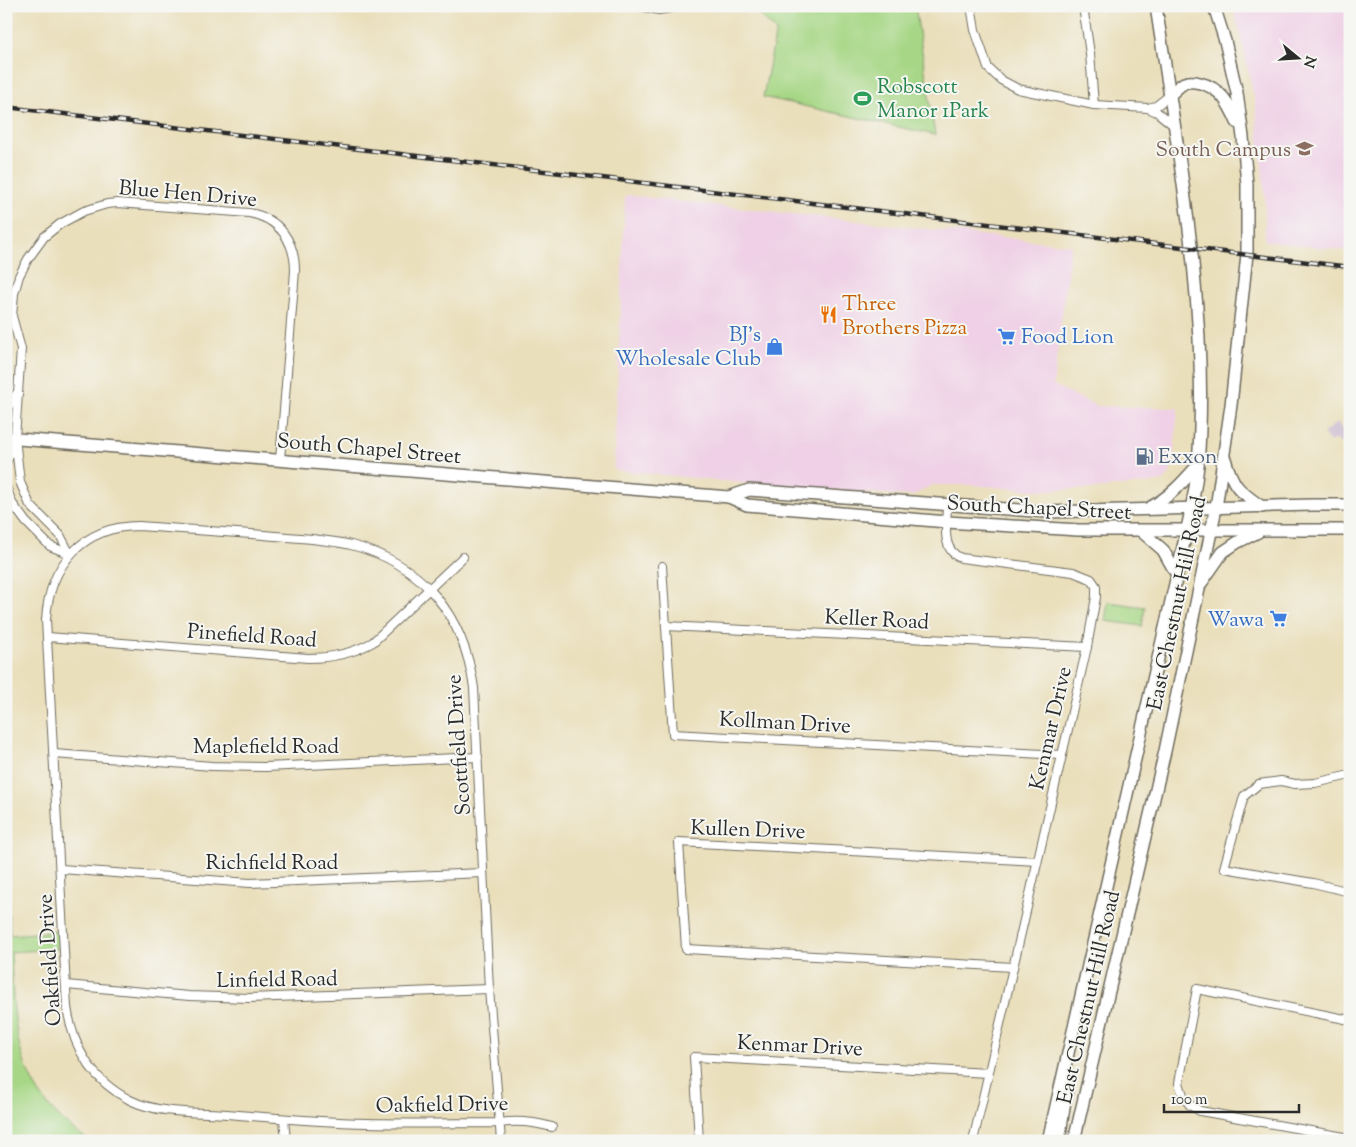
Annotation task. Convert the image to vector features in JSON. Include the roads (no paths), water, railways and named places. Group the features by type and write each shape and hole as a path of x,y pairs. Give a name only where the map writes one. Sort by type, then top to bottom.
{"main road":[{"name":"East Chestnut Hill Road","path":"1048,1141 1177,575 1198,465 1200,415 1199,341 1190,248 1156,6"},
{"name":"East Chestnut Hill Road","path":"1074,1141 1162,760 1216,508 1225,456 1247,254 1248,185 1243,137 1231,67 1214,6"},
{"path":"1169,96 1185,83 1207,84 1220,92 1230,105 1243,137"},
{"name":"South Chapel Street","path":"11,438 729,497 747,506 947,522 1078,530 1350,530"},
{"path":"1225,456 1231,478 1239,490 1262,507"},
{"path":"1146,510 1175,491 1198,465"},
{"name":"South Chapel Street","path":"729,497 749,490 1047,512 1312,504 1350,505"},
{"path":"1198,588 1223,552 1262,530"},
{"path":"1141,531 1163,550 1177,575"},
{"path":"1059,1141 1066,1096 1068,1053"}],"street":[{"path":"640,6 659,10 681,6"},
{"path":"971,6 974,30 988,68 1001,80 1018,89 1094,105 1148,108 1156,106 1169,96"},
{"path":"1083,6 1090,54 1094,105"},
{"path":"1148,108 1157,112 1173,125"},
{"name":"Blue Hen Drive","path":"11,438 18,391 21,349 12,316 14,294 19,276 28,258 51,231 71,217 107,204 135,204 257,214 274,222 288,238 295,259 280,460"},
{"path":"6,410 18,391"},
{"path":"6,464 11,438"},
{"path":"11,438 24,494 35,512 60,535 70,554"},
{"path":"6,487 12,503 26,522 50,546 70,554"},
{"name":"Kenmar Drive","path":"947,505 948,547 954,556 1073,572 1091,579 1096,586 1096,597 1087,647 973,1141"},
{"name":"Scottfield Drive","path":"70,554 96,534 129,526 325,540 363,548 382,556 410,572 430,590 453,619 468,656 474,688 489,990 501,1141"},
{"name":"Oakfield Drive","path":"70,554 55,578 48,598 46,620 66,985 69,1020 76,1044 82,1057 99,1078 120,1094 142,1105 168,1110 284,1119 370,1123 529,1122 552,1126"},
{"name":"Pinefield Road","path":"48,637 308,658 330,658 351,653 373,642 430,590 463,556"},
{"name":"Kollman Drive","path":"662,566 673,734 1062,755"},
{"name":"Keller Road","path":"666,626 1087,647"},
{"name":"Maplefield Road","path":"54,754 212,766 266,767 478,757"},
{"path":"1350,775 1314,783 1295,784 1281,781 1259,784 1244,796 1224,868 1314,883 1350,892"},
{"name":"Kullen Drive","path":"1013,967 686,949 679,842 1037,861"},
{"name":"Richfield Road","path":"61,869 210,881 250,882 300,882 483,874"},
{"name":"Linfield Road","path":"66,985 189,996 248,998 489,990"},
{"path":"1350,1020 1197,990 1179,1083 1184,1098 1190,1105 1200,1111 1350,1138"},
{"name":"Kenmar Drive","path":"699,1141 694,1057 988,1073"},
{"path":"284,1119 286,1141"}],"railway":[{"path":"6,107 1350,267"}],"place":[{"name":"Robscott Manor 1Park","path":"863,98"},
{"name":"South Campus","path":"1305,149"},
{"name":"Three Brothers Pizza","path":"828,315"},
{"name":"Food Lion","path":"1007,336"},
{"name":"BJ's Wholesale Club","path":"775,346"},
{"name":"Exxon","path":"1144,456"},
{"name":"Wawa","path":"1278,619"}]}
